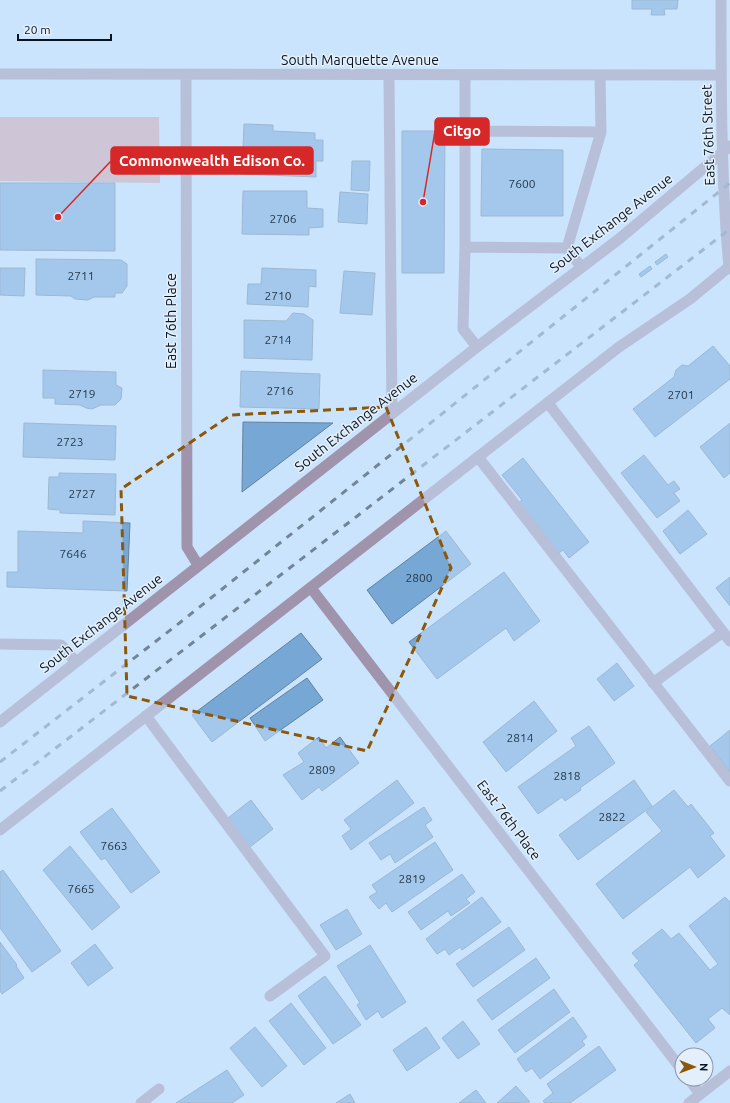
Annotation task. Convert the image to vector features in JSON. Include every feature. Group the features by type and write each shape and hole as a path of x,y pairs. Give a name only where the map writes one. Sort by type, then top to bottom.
{"street":[{"name":"East 76th Street","path":"721,0 721,76 726,149 726,232 730,268"},
{"name":"South Marquette Avenue","path":"0,74 721,76"},
{"name":"East 76th Place","path":"186,74 187,547 198,565"},
{"path":"389,75 392,413"},
{"path":"465,75 466,131 463,328 477,347"},
{"path":"567,248 601,132 600,75"},
{"path":"466,131 601,132"},
{"name":"South Exchange Avenue","path":"0,722 392,413 619,239 726,149"},
{"path":"465,248 567,248"},
{"path":"567,248 581,267"},
{"path":"0,830 619,347 690,298 730,268"},
{"path":"548,403 730,641"},
{"path":"478,457 730,781"},
{"name":"East 76th Place","path":"312,588 674,1060"},
{"path":"653,683 723,632"},
{"path":"0,644 61,645 76,662"},
{"path":"146,716 325,956 270,996"},
{"path":"689,1103 730,1071"},
{"path":"695,1087 700,1094"},
{"path":"141,1103 159,1089"}],"highlighted area":[{"path":"386,407 451,568 367,751 127,696 121,489 231,415"}],"shaded area":[{"path":"0,117 159,117 160,183 0,181"}],"building":[{"path":"632,0 678,0 677,9 664,9 665,15 651,15 652,9 632,9"},
{"path":"244,124 273,125 273,131 315,133 315,140 323,140 323,161 316,161 316,177 242,174"},
{"path":"402,131 445,131 444,273 402,273"},
{"path":"482,149 563,150 563,216 481,216"},
{"path":"352,161 370,161 369,191 351,190"},
{"path":"0,183 115,183 115,251 0,250"},
{"path":"243,191 307,191 307,208 323,209 323,227 309,228 309,235 242,234"},
{"path":"340,192 368,194 367,224 338,222"},
{"path":"666,254 668,257 657,265 655,262"},
{"path":"36,259 121,260 127,264 127,286 122,293 115,293 115,297 94,297 88,300 75,299 71,296 36,295"},
{"path":"650,266 652,269 641,277 639,274"},
{"path":"0,268 25,268 24,296 0,295"},
{"path":"262,268 316,270 316,287 309,286 308,307 247,304 248,284 261,284"},
{"path":"344,271 375,273 372,315 340,313"},
{"path":"293,313 304,314 313,320 312,360 244,358 244,320 286,321"},
{"path":"713,346 730,366 730,379 655,437 633,409 674,377 676,370 682,365 688,366"},
{"path":"43,370 116,372 116,385 122,388 121,399 115,405 101,405 92,409 80,405 55,404 55,398 43,398"},
{"path":"241,371 320,374 319,409 240,407"},
{"path":"243,422 333,423 242,492"},
{"path":"24,423 116,426 115,460 23,457"},
{"path":"730,423 730,473 724,478 700,447"},
{"path":"644,455 668,485 674,481 680,489 674,493 680,501 657,518 621,473"},
{"path":"523,458 589,542 569,558 563,550 559,553 519,502 522,500 502,475"},
{"path":"59,473 116,474 115,515 60,513 60,510 48,509 49,477 59,477"},
{"path":"688,510 707,534 680,554 663,531"},
{"path":"83,521 130,523 127,591 7,587 7,572 18,572 18,531 83,533"},
{"path":"446,531 471,564 392,624 367,590"},
{"path":"504,572 540,621 514,641 506,628 437,679 409,642"},
{"path":"730,577 730,606 716,588"},
{"path":"301,633 322,659 212,742 192,715"},
{"path":"617,663 634,686 614,701 597,679"},
{"path":"307,678 323,700 265,741 250,718"},
{"path":"534,701 557,731 506,772 483,742"},
{"path":"589,726 615,763 580,788 581,790 565,801 562,797 538,814 518,787 576,746 571,738"},
{"path":"730,730 730,772 710,746"},
{"path":"319,737 326,748 340,737 359,763 322,791 319,787 302,800 283,775 304,762 298,753"},
{"path":"397,780 414,803 351,850 342,836 351,829 344,820"},
{"path":"634,780 652,806 578,860 559,835"},
{"path":"674,790 688,807 691,804 714,833 710,836 725,856 698,878 690,867 623,919 596,884 662,831 646,812"},
{"path":"251,800 273,829 250,847 228,818"},
{"path":"424,807 432,820 425,825 433,837 395,863 390,854 381,860 369,843"},
{"path":"112,808 160,872 131,893 105,858 101,860 80,832"},
{"path":"435,842 453,870 392,912 386,903 379,909 369,897 377,892 372,885"},
{"path":"70,846 120,907 92,930 43,870"},
{"path":"3,870 61,951 32,972 0,928 0,872"},
{"path":"462,874 475,892 466,899 470,903 451,916 448,911 421,930 408,912"},
{"path":"482,897 501,922 462,950 460,947 449,955 445,949 437,954 426,939"},
{"path":"725,897 730,902 730,1015 722,1008 708,1019 715,1028 696,1043 634,965 639,961 632,953 662,929 671,939 679,933 710,970 718,964 689,926"},
{"path":"347,909 362,934 336,950 320,925"},
{"path":"509,927 525,950 473,987 456,964"},
{"path":"0,942 17,965 16,966 24,978 2,994 0,991"},
{"path":"95,944 113,968 88,986 71,963"},
{"path":"370,945 406,1002 382,1018 378,1011 366,1020 357,1005 360,1003 337,966"},
{"path":"536,958 550,978 492,1020 477,1000"},
{"path":"325,976 361,1025 333,1044 298,996"},
{"path":"554,989 570,1012 515,1053 498,1030"},
{"path":"291,1003 326,1048 304,1065 269,1021"},
{"path":"573,1017 587,1037 582,1041 585,1045 540,1079 532,1068 526,1072 517,1059"},
{"path":"463,1021 480,1044 458,1059 442,1038"},
{"path":"255,1027 287,1066 262,1087 230,1048"},
{"path":"426,1027 440,1048 407,1071 393,1050"},
{"path":"599,1046 616,1070 570,1103 545,1103 543,1101 553,1093 547,1084"},
{"path":"227,1070 244,1095 232,1103 176,1103"},
{"path":"516,1086 530,1102 497,1103"},
{"path":"476,1090 486,1103 459,1103"},
{"path":"350,1094 355,1103 336,1103"}],"railway":[{"path":"0,762 182,621 730,183"},
{"path":"0,791 730,229"}],"place":[{"name":"Citgo","path":"423,202"},
{"name":"Commonwealth Edison Co.","path":"58,217"}]}
